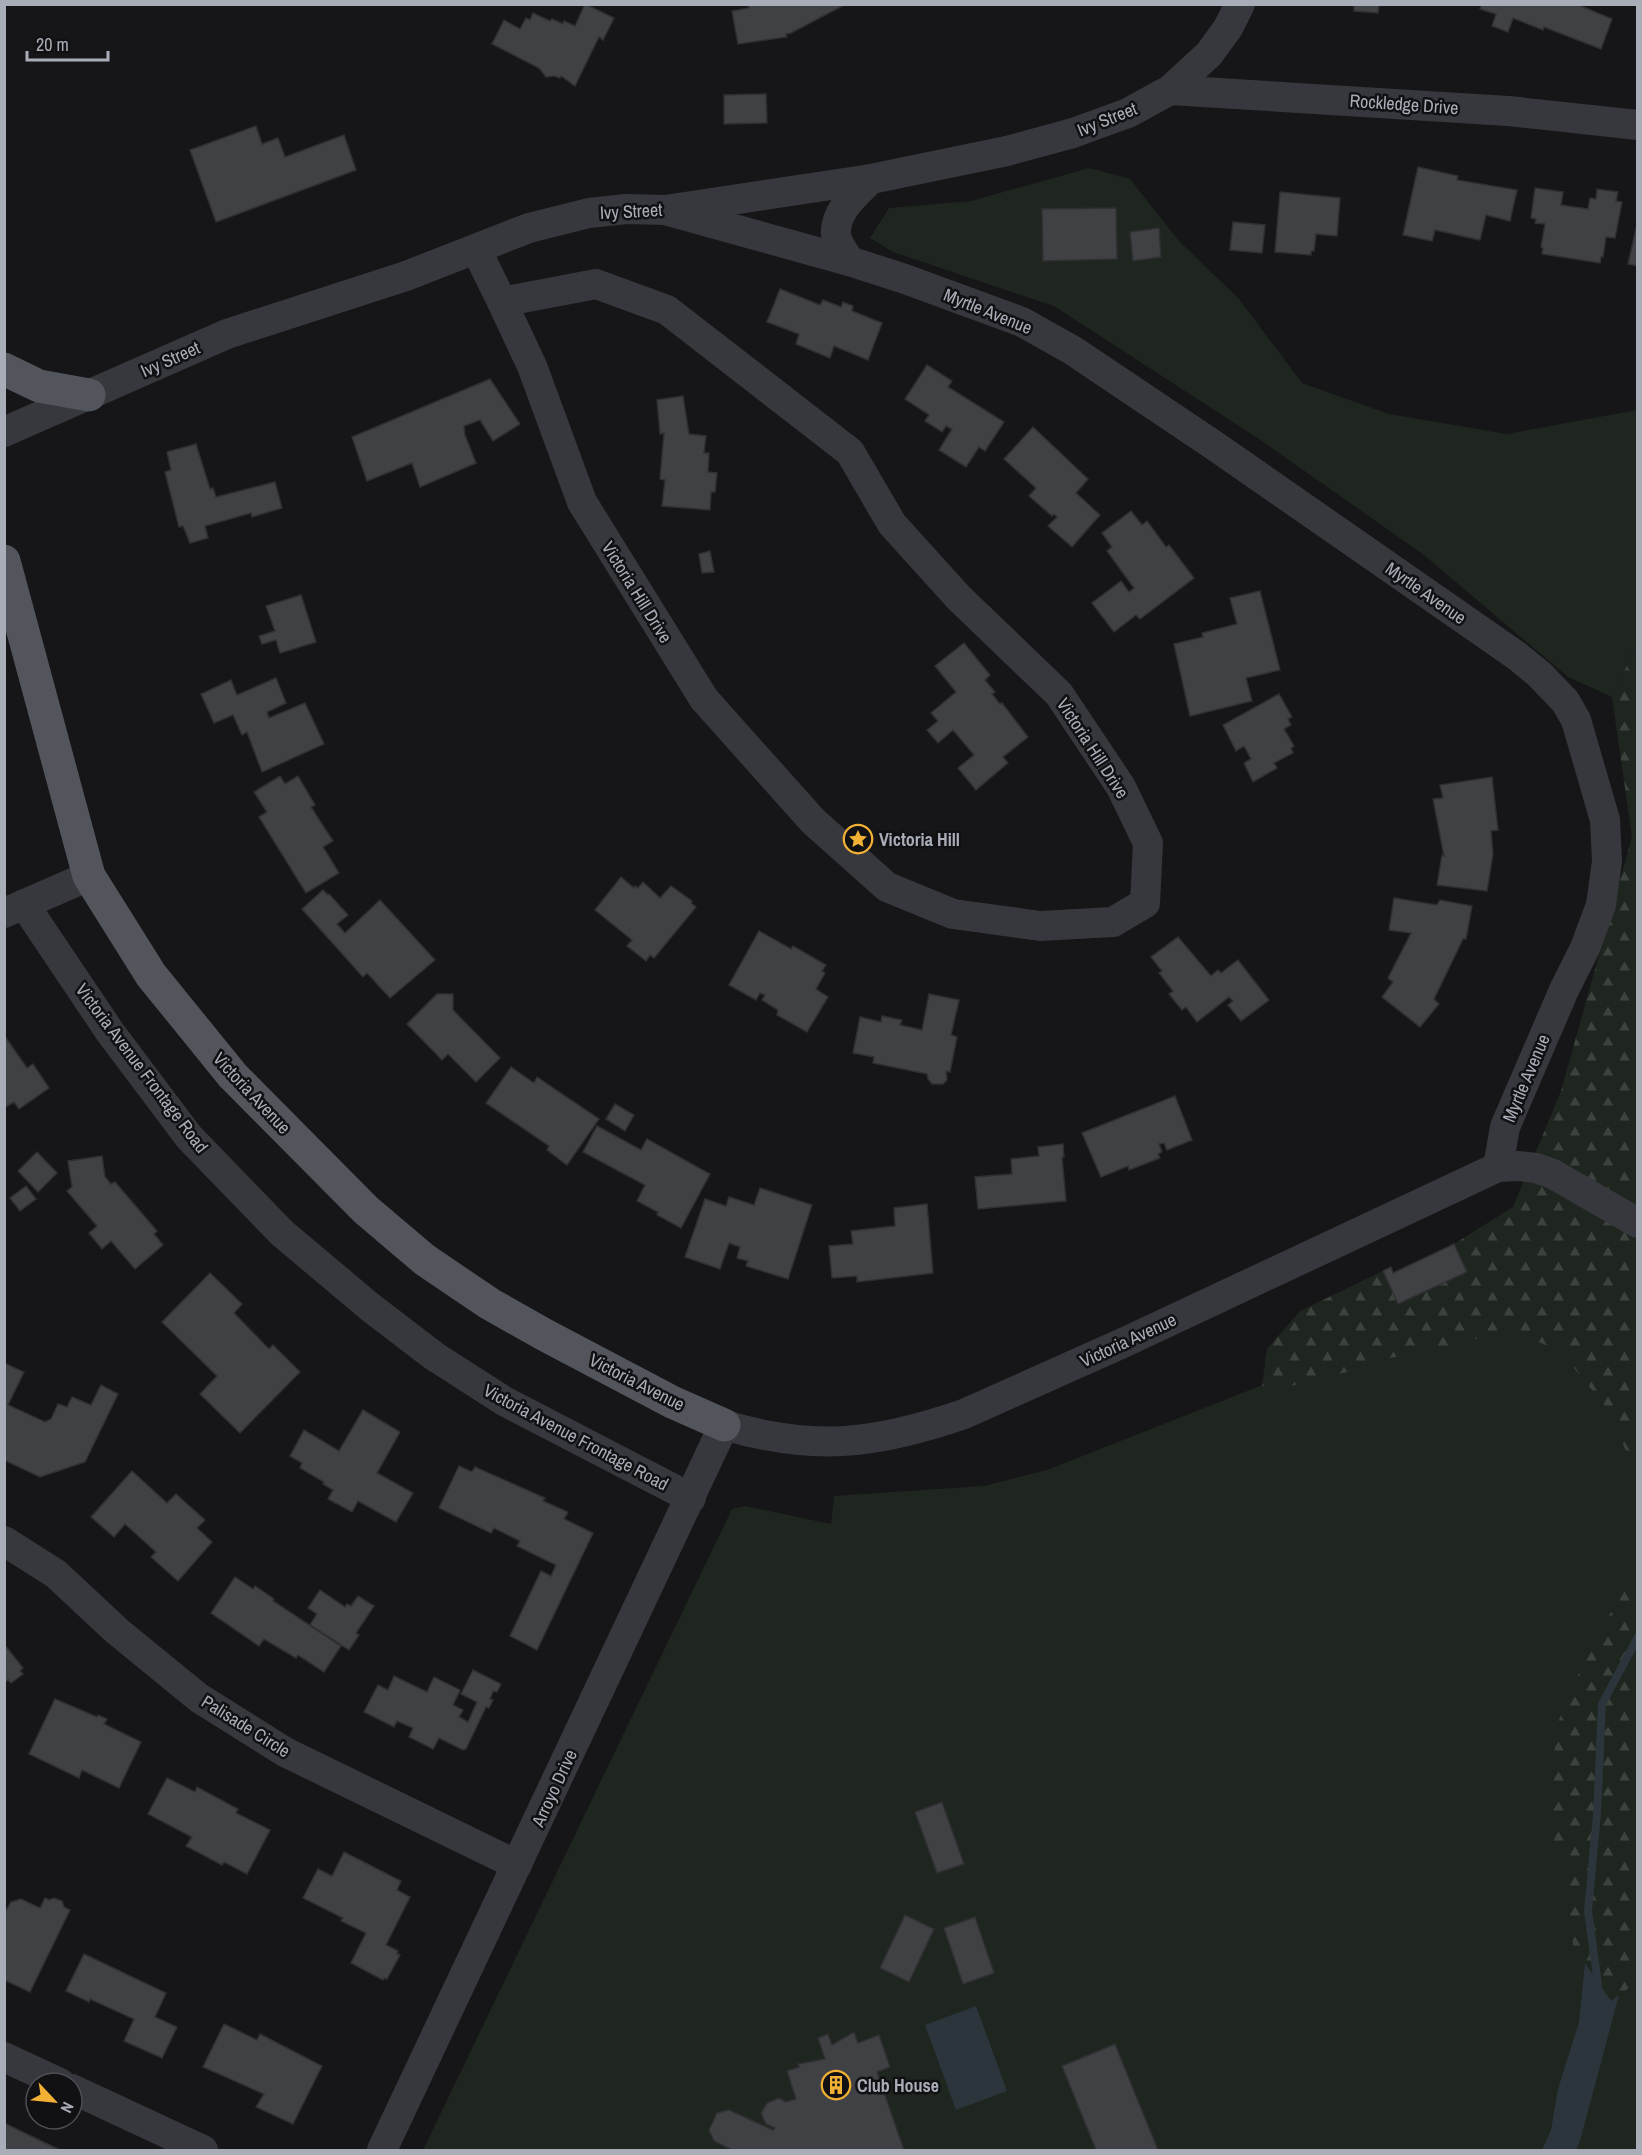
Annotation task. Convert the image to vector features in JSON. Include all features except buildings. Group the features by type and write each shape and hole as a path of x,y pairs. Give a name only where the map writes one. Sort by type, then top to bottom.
{"main road":[{"path":"4,369 39,386 88,395"},
{"name":"Victoria Avenue","path":"4,561 89,876 151,975 232,1076 366,1210 425,1260 490,1304 545,1335 672,1402 724,1425"}],"street":[{"name":"Ivy Street","path":"4,432 227,334 406,276 529,228 589,213 626,209 665,210 871,179 1007,151 1073,133 1128,113 1170,90 1209,54 1228,28 1240,4"},
{"name":"Rockledge Drive","path":"1170,90 1508,111 1638,125"},
{"path":"849,261 836,237 837,221 845,206 871,179"},
{"name":"Myrtle Avenue","path":"665,210 849,261 1022,322 1072,350 1215,446 1517,656 1539,674 1565,701 1576,720 1605,820 1607,861 1601,905 1585,948 1564,990 1505,1127 1498,1167"},
{"name":"Victoria Hill Drive","path":"476,249 532,366 582,502 704,699 813,821 887,887 953,914 1040,926 1113,922 1144,903 1148,843 1121,787 1059,694 959,598 892,524 849,452 667,310 596,284 502,302"},
{"path":"14,908 89,876"},
{"name":"Victoria Avenue Frontage Road","path":"14,908 189,1137 282,1233 388,1321 435,1356 504,1401 691,1498"},
{"name":"Victoria Avenue","path":"724,1425 758,1435 818,1442 882,1437 964,1414 1125,1342 1498,1167 1536,1168 1552,1174 1638,1223"},
{"name":"Arroyo Drive","path":"382,2151 724,1425"},
{"name":"Palisade Circle","path":"4,1541 56,1574 117,1631 199,1698 285,1752 517,1865"},
{"path":"4,2057 34,2071"},
{"path":"84,2095 203,2151"}],"green space":[{"path":"1089,168 1130,179 1179,241 1239,299 1302,383 1389,414 1507,434 1637,410 1637,644 1612,697 1568,677 1424,555 1262,441 1054,306 893,252 870,238 889,208 971,201"},
{"path":"1637,644 1637,1487 1631,1462 1606,1407 1561,1352 1510,1329 1418,1355 1377,1359 1355,1370 1291,1386 1262,1386 1267,1349 1300,1311 1383,1271 1398,1303 1466,1272 1454,1244 1513,1207 1561,1091 1632,837 1612,697"},
{"path":"1587,1257 1637,1278 1637,2150 423,2150 732,1509 745,1506 831,1524 834,1496 984,1486 1047,1470"},
{"path":"1637,1570 1637,1982 1611,2001 1573,1945 1569,1878 1554,1845 1551,1777 1558,1722 1602,1627"}],"shaded area":[{"path":"1585,1963 1611,2001 1619,1995 1576,2150 1542,2150 1551,2130 1558,2089 1579,2022"},
{"path":"976,2006 1007,2091 956,2110 925,2025"}],"waterway":[{"path":"1597,1992 1598,1984 1588,1911 1597,1814 1602,1704 1638,1637"}],"place":[{"name":"Victoria Hill","path":"858,839"},
{"name":"Club House","path":"836,2085"}]}
